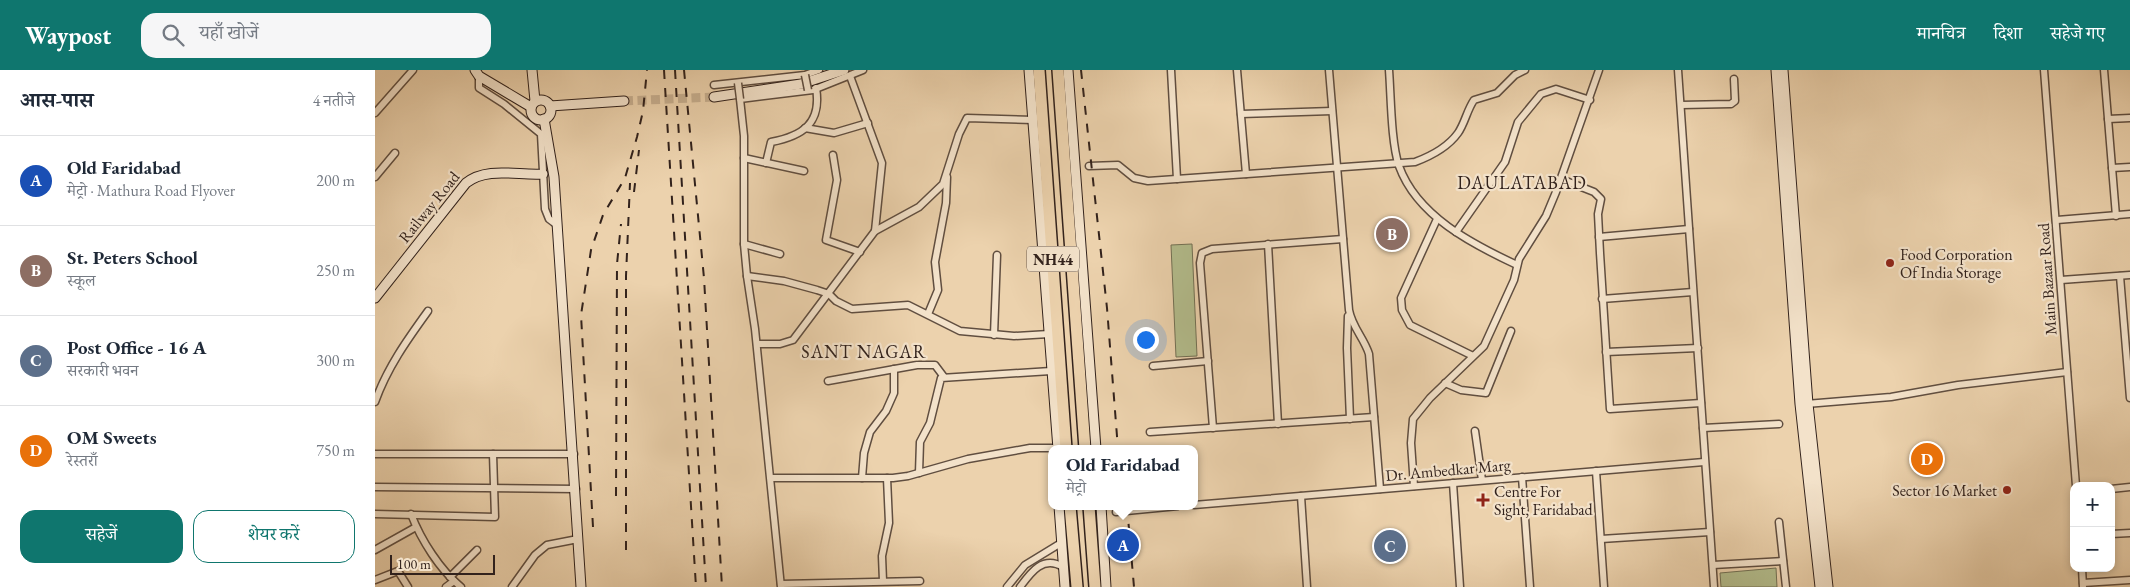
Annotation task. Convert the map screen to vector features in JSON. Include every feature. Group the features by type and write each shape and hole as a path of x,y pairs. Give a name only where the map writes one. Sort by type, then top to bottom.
{"highway":[{"name":"NH44","path":"1065,70 1085,445"},
{"name":"NH44","path":"1032,71 1061,445"},
{"path":"1064,510 1074,555"},
{"path":"1071,510 1077,587"},
{"path":"1089,510 1095,587"}],"street":[{"path":"375,113 413,70"},
{"path":"532,70 533,104 531,114 535,118 545,119"},
{"path":"714,85 819,70"},
{"path":"714,97 801,84 863,70"},
{"path":"1065,70 1096,445"},
{"path":"1171,70 1177,179"},
{"path":"1237,70 1246,174"},
{"path":"1329,70 1349,310 1351,322 1365,340 1369,354 1380,489"},
{"path":"1389,70 1399,165 1406,181 1437,219 1456,232 1517,266"},
{"path":"1089,166 1118,165 1139,181 1399,165 1421,160 1438,151 1458,132 1474,100 1497,93 1515,75 1525,70"},
{"path":"1414,486 1411,443 1413,419 1416,413 1445,383 1484,346 1514,280 1517,266 1545,216 1561,179 1599,70"},
{"path":"1678,70 1698,348 1704,462 1715,587"},
{"path":"1776,70 1820,587"},
{"path":"1783,70 1804,404 1828,587"},
{"name":"Main Bazaar Road","path":"2045,70 2076,482"},
{"path":"2104,70 2116,216"},
{"path":"1032,71 1033,120 1051,371 1061,445"},
{"path":"802,72 808,90"},
{"path":"477,73 533,104"},
{"path":"477,73 479,88 504,104 541,134 546,214 557,225"},
{"path":"740,99 808,90 847,73"},
{"path":"847,73 883,163 875,231"},
{"path":"1681,105 1731,104 1735,101 1733,80"},
{"path":"738,83 744,158 744,244 772,478 781,586 920,581"},
{"path":"766,163 771,142 788,138 805,128 817,115 819,104 816,88"},
{"path":"1456,232 1505,162 1518,122 1541,94 1557,89 1590,100"},
{"path":"533,104 543,100 550,106 551,112 545,119 554,176 574,454 578,586"},
{"path":"550,106 624,101"},
{"path":"1241,114 1332,111"},
{"path":"757,344 780,344 793,340 875,231 919,208 943,184 959,134 967,118 1033,120"},
{"path":"2108,119 2130,118"},
{"path":"805,128 833,133 868,122"},
{"path":"375,177 395,153"},
{"path":"833,155 837,180 826,240 860,252"},
{"path":"744,158 804,171"},
{"path":"2112,168 2130,167"},
{"name":"Railway Road","path":"375,298 466,183 473,177 494,173 543,174"},
{"path":"928,314 938,290 935,262 946,203 947,175"},
{"path":"1561,179 1594,192 1600,197 1599,237 1610,409 1701,403"},
{"path":"2057,220 2130,214"},
{"path":"1437,219 1401,298 1401,310 1405,318 1415,329 1473,356"},
{"path":"1599,237 1689,229"},
{"path":"1213,428 1200,257 1206,250 1212,249 1343,239"},
{"path":"744,244 780,254"},
{"path":"1268,244 1278,424"},
{"path":"995,335 997,255"},
{"path":"2061,280 2130,275"},
{"path":"747,276 784,281 829,294 836,301 852,309 908,305 960,331 995,335 1049,334"},
{"path":"2120,276 2127,321 2130,398"},
{"path":"1602,299 1693,292"},
{"path":"1349,310 1347,348 1350,419"},
{"path":"375,402 382,381 391,365 428,311"},
{"path":"1445,383 1470,392 1486,393 1511,331"},
{"path":"1606,352 1698,348"},
{"path":"1153,366 1207,361"},
{"path":"828,381 929,364 941,370 944,376"},
{"path":"862,478 864,453 870,432 886,410 894,394 894,369"},
{"path":"919,473 920,442 930,423 939,380 944,376 1051,371"},
{"path":"1804,404 1891,397 1958,385 2067,372"},
{"path":"1151,432 1374,417"},
{"path":"1703,428 1779,424"},
{"path":"1475,431 1482,480"},
{"path":"772,478 887,478 919,473 956,461 1023,449 1048,448"},
{"path":"375,454 574,454"},
{"path":"375,514 495,516 493,454"},
{"name":"Dr. Ambedkar Marg","path":"1198,505 1704,462"},
{"path":"1596,471 1604,587"},
{"path":"1522,477 1530,587"},
{"path":"883,581 882,556 889,523 887,478"},
{"path":"1453,483 1460,587"},
{"path":"375,487 575,489"},
{"path":"2115,489 2130,487"},
{"path":"1301,496 1307,587"},
{"path":"1059,510 1065,587"},
{"path":"1101,510 1107,587"},
{"path":"1116,512 1137,510"},
{"path":"411,514 416,527 452,579 461,587"},
{"path":"1779,522 1786,587"},
{"path":"375,550 416,527"},
{"path":"1601,539 1710,532"},
{"path":"2115,534 2130,533"},
{"path":"512,587 535,555 547,544 578,539"},
{"path":"1007,587 1025,566 1061,543"},
{"path":"446,587 477,550"},
{"path":"1713,564 1783,561"},
{"path":"1020,587 1040,564 1050,562 1063,567"},
{"path":"375,580 398,571 408,587"},
{"path":"2082,572 2083,585 2130,580"}],"green space":[{"path":"1192,244 1197,356 1176,357 1171,245"},
{"path":"1776,568 1777,587 1721,587 1720,573"}],"tunnel":[{"path":"624,101 714,97"}],"railway":[{"path":"593,527 581,315 591,250 603,215 625,178 637,137 643,111 647,70"},
{"path":"664,70 696,587"},
{"path":"675,70 706,587"},
{"path":"684,70 704,278 722,587"},
{"path":"1081,70 1107,308 1118,445"},
{"path":"634,192 639,150"},
{"path":"626,550 626,276 630,183"},
{"path":"616,496 617,264 621,224"},
{"path":"1127,510 1134,587"}],"place":[{"name":"St. Peters School","path":"1392,234"},
{"name":"Food Corporation Of India Storage","path":"1890,263"},
{"name":"OM Sweets","path":"1927,459"},
{"name":"Sector 16 Market","path":"2007,490"},
{"name":"Centre For Sight, Faridabad","path":"1483,500"},
{"name":"Old Faridabad","path":"1123,545"},
{"name":"Post Office - 16 A","path":"1390,546"}],"district":[{"name":"DAULATABAD","path":"1522,182"},
{"name":"SANT NAGAR","path":"864,351"}]}
